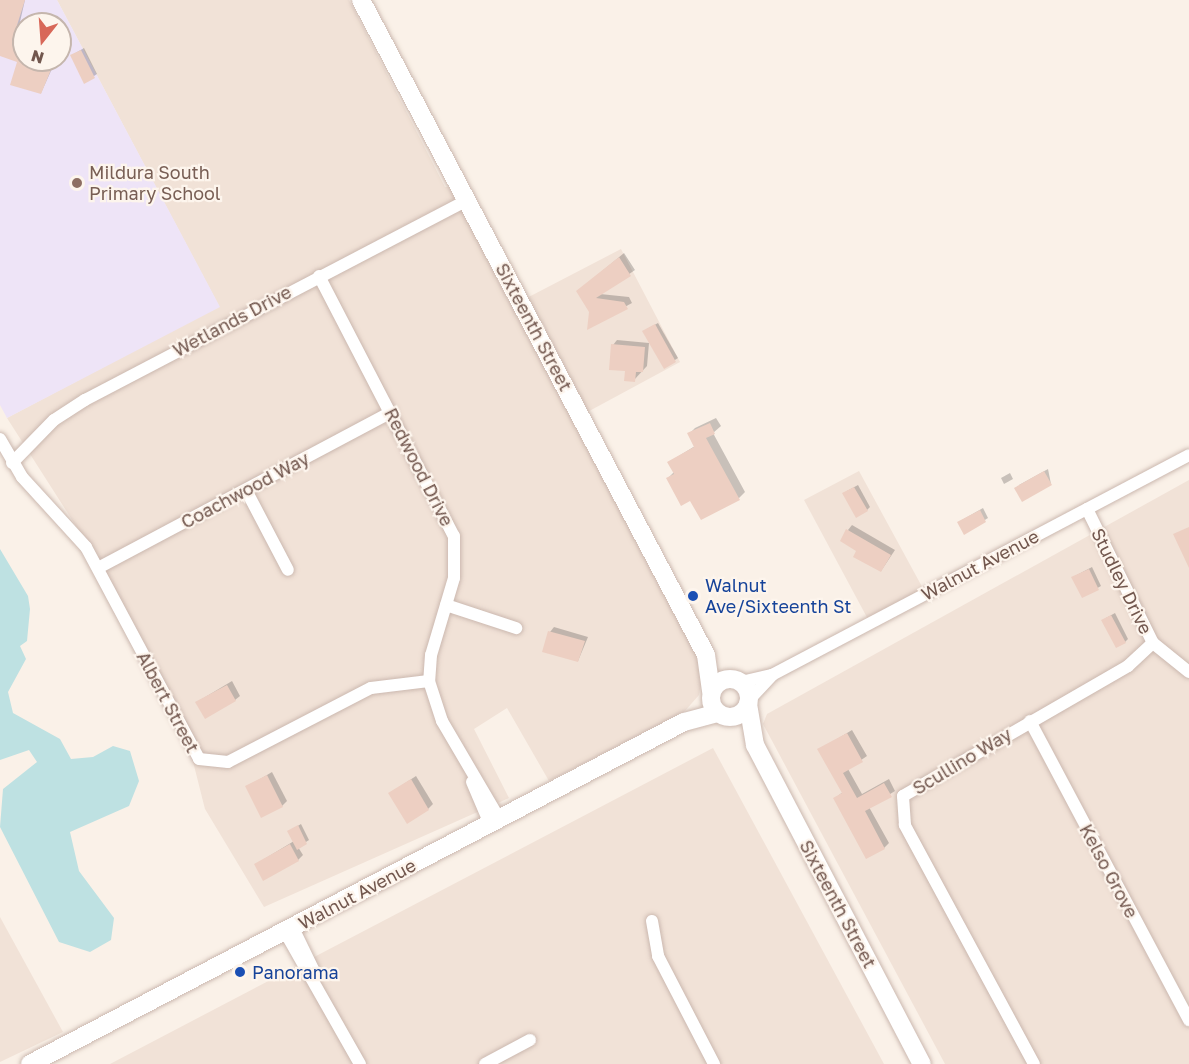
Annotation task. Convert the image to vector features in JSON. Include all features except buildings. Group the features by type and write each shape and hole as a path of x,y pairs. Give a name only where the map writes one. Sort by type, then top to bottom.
{"street":[{"name":"Sixteenth Street","path":"361,0 706,655 711,693 723,715 755,745"},
{"name":"Wetlands Drive","path":"12,464 66,411 467,200"},
{"name":"Redwood Drive","path":"319,276 454,536 456,566 429,681 435,706 495,821"},
{"name":"Coachwood Way","path":"98,568 391,412"},
{"name":"Albert Street","path":"0,439 12,464 77,536 98,568 195,755 205,762 228,762 371,688 429,681"},
{"name":"Walnut Avenue","path":"684,722 711,693 736,680 772,675 1189,455"},
{"path":"246,490 288,570"},
{"name":"Studley Drive","path":"1087,509 1153,643 1189,672"},
{"path":"446,605 516,628"},
{"name":"Scullino Way","path":"1034,1064 903,812 903,796 924,781 1128,666 1153,643"},
{"name":"Sixteenth Street","path":"706,655 736,680 748,702 755,745 922,1064"},
{"name":"Walnut Avenue","path":"30,1064 684,722 723,715 748,702 772,675"},
{"name":"Kelso Grove","path":"1030,721 1189,1020"},
{"path":"652,921 658,956 714,1064"},
{"path":"289,930 360,1064"},
{"path":"484,1064 530,1040"}],"shaded area":[{"name":"Mildura South Primary School","path":"0,0 57,0 63,12 12,12 12,72 72,72 72,28 220,307 7,418 0,405"},
{"path":"57,0 349,0 445,187 460,187 521,301 621,249 680,362 580,416 706,655 699,695 684,712 549,781 507,708 474,729 509,798 264,907 205,809 185,730 106,573 7,418 219,306 72,28 72,12 63,12"},
{"path":"859,471 926,594 870,623 804,500"},
{"path":"1189,480 1189,1064 945,1064 763,724 767,714"},
{"path":"713,748 884,1064 110,1064"},
{"path":"0,917 63,1032 0,1062"}],"water":[{"path":"0,549 28,596 30,609 27,641 20,646 26,659 8,692 13,713 60,739 71,759 93,757 113,746 130,751 139,781 129,806 70,832 79,871 114,918 111,940 90,952 59,942 0,827 3,789 37,762 29,750 0,760"}],"place":[{"name":"Mildura South Primary School","path":"77,183"},
{"name":"Walnut Ave/Sixteenth St","path":"693,596"},
{"name":"Panorama","path":"240,972"}]}
